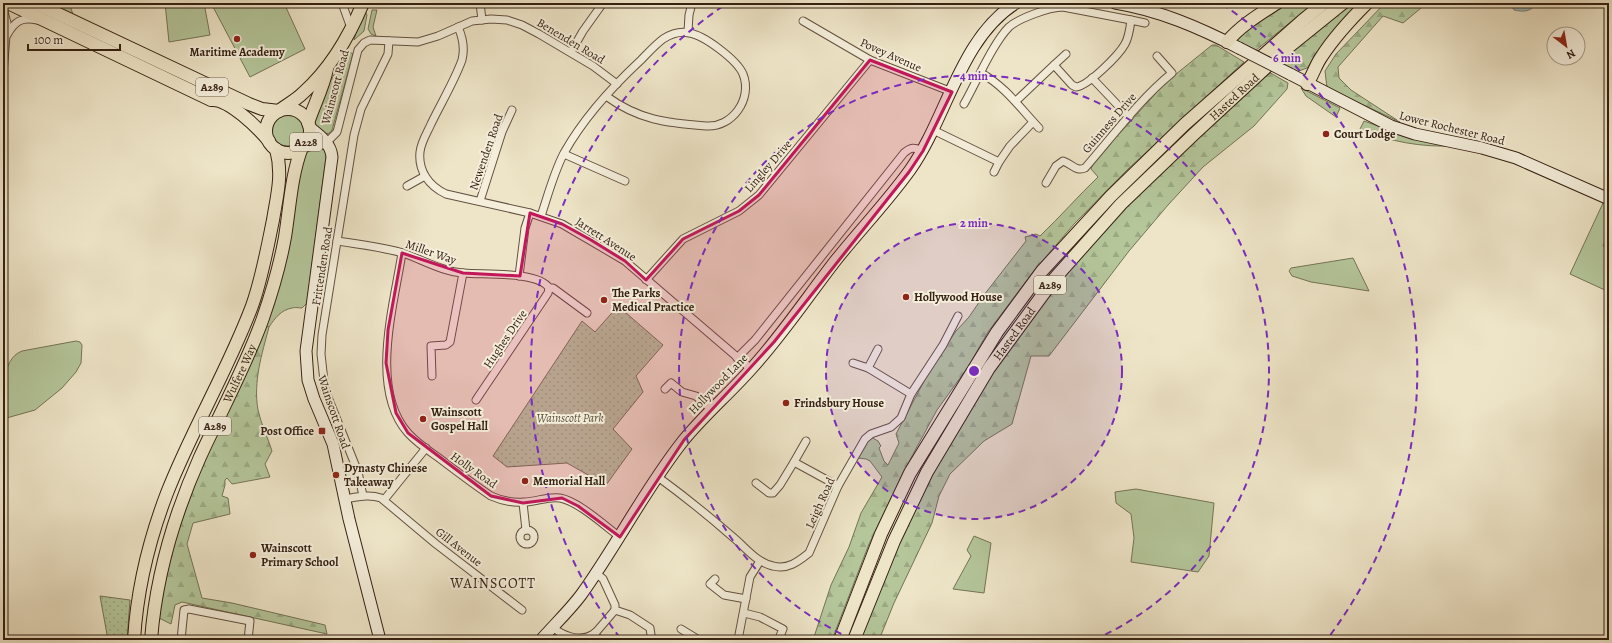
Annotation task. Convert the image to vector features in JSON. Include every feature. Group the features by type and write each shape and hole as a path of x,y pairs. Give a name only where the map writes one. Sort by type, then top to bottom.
{"main road":[{"name":"A289","path":"8,3 211,100 244,122 260,140 271,158 274,168 268,244"},
{"name":"A289","path":"35,3 249,104 262,109 280,111"},
{"name":"A228","path":"328,67 323,87 314,104 309,125 308,139 302,147 295,151 288,152 272,145 266,134 267,124 273,115 302,94 328,67 351,28 363,3"},
{"name":"Hollywood Lane","path":"541,640 580,596 618,536 684,440 751,369 774,342 846,247 903,179 923,151 971,54 986,30 1004,12 1016,3"},
{"name":"Lower Rochester Road","path":"1115,3 1149,7 1181,21 1227,42 1391,126 1415,134 1482,148 1516,158 1609,199"},
{"path":"1227,42 1232,35 1277,3"},
{"name":"Hasted Road","path":"840,640 881,534 910,473 997,332 1042,271 1111,196 1185,124 1302,20 1324,3"},
{"name":"Hasted Road","path":"854,640 894,541 927,472 989,368 1055,278 1120,204 1286,49 1343,3"},
{"path":"1307,84 1327,48 1367,3"},
{"name":"A289","path":"211,100 215,99 247,118 272,145"},
{"name":"A228","path":"280,111 288,109 296,111 303,115 309,125"},
{"name":"Wainscott Road","path":"309,125 324,138 332,153 332,162 306,351 308,380 314,399 333,444 380,640"},
{"path":"302,147 315,143 326,143"},
{"name":"Wulfere Way","path":"134,640 138,602 144,568 157,522 177,470 226,368 253,304 268,244 280,175 280,166 272,145"},
{"name":"Wulfere Way","path":"151,640 158,583 176,516 200,457 250,351 275,280 285,238 294,170 302,147"}],"street":[{"path":"342,3 351,28"},
{"path":"480,3 482,20"},
{"path":"571,52 583,31 603,3"},
{"path":"688,32 692,3"},
{"path":"964,104 997,44 1010,27 1044,10 1054,7 1063,7 1145,23"},
{"path":"3,8 7,20 3,74"},
{"path":"6,37 13,25 23,19 51,23"},
{"name":"Benenden Road","path":"372,40 421,42 471,21 502,20 518,23 571,52 617,84"},
{"path":"1054,64 1072,85 1076,87 1085,84 1114,58 1125,45 1128,38 1131,20"},
{"name":"Povey Avenue","path":"804,21 870,60 952,92"},
{"path":"407,186 425,176 420,162 422,145 460,65 463,53 463,40 458,27"},
{"path":"541,216 564,154 576,135 606,96 662,40 673,34 688,32 699,35 736,64 743,74 746,89 744,100 739,109 728,120 709,126 653,120 626,110 606,96"},
{"name":"Wainscott Road","path":"326,143 337,131 358,50 364,43 372,40"},
{"name":"Frittenden Road","path":"363,496 358,472 325,390 322,374 322,335 354,134 361,108 388,54 389,41"},
{"path":"1016,101 1066,54"},
{"name":"Guinness Drive","path":"1046,183 1056,166 1063,161 1077,169 1081,170 1085,168 1129,117 1172,73 1157,56"},
{"name":"Lingley Drive","path":"646,280 683,239 739,211 759,195 870,60"},
{"path":"981,73 1001,86 1039,128"},
{"path":"1092,78 1129,117"},
{"name":"Newenden Road","path":"480,201 502,132 512,110"},
{"path":"994,172 1010,146 1033,122"},
{"path":"933,130 999,162"},
{"name":"Hollywood Lane","path":"737,358 755,340 904,153 909,148 915,148 923,151"},
{"path":"564,154 625,181"},
{"name":"Jarrett Avenue","path":"425,176 432,185 451,195 541,216 562,224 591,240 625,261 751,369"},
{"path":"520,276 526,228 530,213"},
{"name":"Miller Way","path":"337,240 387,249 463,273 502,274 530,278 545,284 549,288 554,288 587,313"},
{"name":"Holly Road","path":"402,253 388,330 386,363 389,388 396,413 408,433 491,496 499,499 523,503 549,498 562,498 578,506 618,536"},
{"path":"432,376 431,346 446,345 450,342 463,273"},
{"name":"Hughes Drive","path":"476,400 548,294 549,288"},
{"name":"Leigh Road","path":"658,477 736,539 749,553 760,561 782,567 796,563 809,552 838,486 865,439 871,434 891,427 897,423 911,394 943,345 958,316"},
{"path":"868,368 878,349"},
{"path":"853,363 868,368 911,394"},
{"path":"665,389 672,383 682,392 696,396 712,410"},
{"path":"756,483 769,493 772,493 780,485 806,441"},
{"path":"384,500 426,448"},
{"path":"794,462 838,486"},
{"name":"Gill Avenue","path":"345,499 374,496 384,500 436,544 522,610"},
{"path":"523,503 526,530"},
{"path":"599,553 602,555 618,536 631,511 628,509"},
{"path":"738,640 750,577 760,561"},
{"path":"553,627 564,635 587,638 597,631 614,610 615,605 603,579 596,572"},
{"path":"710,581 724,595 746,599"},
{"path":"181,640 182,617 184,610 189,608 250,621 248,640"},
{"path":"614,610 630,614 650,628 651,635 649,640"},
{"path":"744,614 760,617 783,629"},
{"path":"681,630 699,640"},
{"path":"592,635 602,640"}],"highlighted area":[{"path":"870,60 952,92 923,151 909,172 774,342 684,440 620,537 578,506 562,498 523,503 491,496 408,433 396,413 386,363 388,330 402,253 463,273 520,276 530,213 562,224 591,240 625,261 646,280 683,239 739,211 759,195"}],"green space":[{"path":"44,3 69,3 74,17"},
{"path":"165,3 204,3 210,35 169,42"},
{"path":"211,3 284,3 305,49 250,77"},
{"path":"1280,3 1314,3 1255,51 1235,43 1234,35"},
{"path":"1349,3 1361,3 1329,38 1307,68 1296,72 1276,62 1310,33"},
{"path":"1385,3 1427,3 1403,23 1383,16 1338,67 1339,78 1351,90 1400,122 1327,88 1325,71 1336,54"},
{"path":"372,10 377,10 373,27 376,36 371,34 368,29"},
{"path":"365,11 367,15 364,31 354,40 358,25"},
{"path":"1212,45 1216,45 1244,62 1128,169 1074,224 1033,272 988,332 968,367 937,410 912,456 869,544 832,640 813,640 831,585 849,547 861,513 882,477 870,461 858,458 865,444 871,437 878,441 881,446 879,448 884,461 888,465 899,443 896,434 930,370 956,331 969,317 1026,241 1025,237 1036,234 1040,236 1098,177 1091,169 1093,163 1165,83"},
{"path":"348,51 353,54 332,130 330,133 324,134 315,126 314,121 325,90"},
{"path":"1267,71 1288,83 1287,89 1254,126 1203,167 1168,205 1129,251 1049,356 1031,356 1012,424 984,441 950,474 939,496 932,523 894,603 879,640 856,640 934,466 1021,328 1097,235"},
{"path":"1301,88 1340,108 1336,117 1306,96"},
{"path":"287,112 299,117 304,129 299,141 287,146 275,141 270,129 275,117"},
{"path":"1364,121 1417,140 1453,146 1429,146 1406,143 1372,134 1360,129"},
{"path":"310,147 320,147 325,151 326,157 307,303 302,308 288,309 281,313 269,327 266,326 301,162"},
{"path":"1603,203 1609,206 1609,233 1603,246 1609,248 1609,284 1607,291 1570,274"},
{"path":"1353,258 1369,291 1311,282 1292,276 1289,271 1291,268"},
{"name":"Wainscott Park","path":"618,306 663,345 636,376 643,392 613,429 632,449 606,485 567,463 507,467 493,456 582,321 595,332"},
{"path":"266,326 269,327 257,378 257,399 259,415 272,451 265,464 270,477 232,484 227,478 225,480 222,496 228,498 230,514 193,523 187,544 202,598 232,603 325,625 327,634 182,602 175,605 171,624 157,617 175,538 204,461"},
{"path":"76,341 80,342 82,345 81,363 76,372 62,388 35,410 3,419 4,380 6,371 15,355 22,351"},
{"path":"1136,489 1214,503 1209,556 1198,572 1131,562 1134,538 1131,514 1116,503 1115,492"},
{"path":"974,536 991,543 984,593 953,589 971,556 967,550"},
{"path":"100,596 130,600 127,640 108,640"}],"water":[{"path":"1510,3 1536,3 1530,10 1521,11 1514,10"}],"place":[{"name":"Maritime Academy","path":"237,39"},
{"name":"Court Lodge","path":"1326,134"},
{"name":"Hollywood House","path":"906,297"},
{"name":"The Parks Medical Practice","path":"604,300"},
{"name":"Frindsbury House","path":"786,403"},
{"name":"Wainscott Gospel Hall","path":"423,419"},
{"name":"Post Office","path":"322,431"},
{"name":"Dynasty Chinese Takeaway","path":"336,475"},
{"name":"Memorial Hall","path":"525,481"},
{"name":"Wainscott Primary School","path":"253,555"}],"district":[{"name":"WAINSCOTT","path":"493,583"}]}
